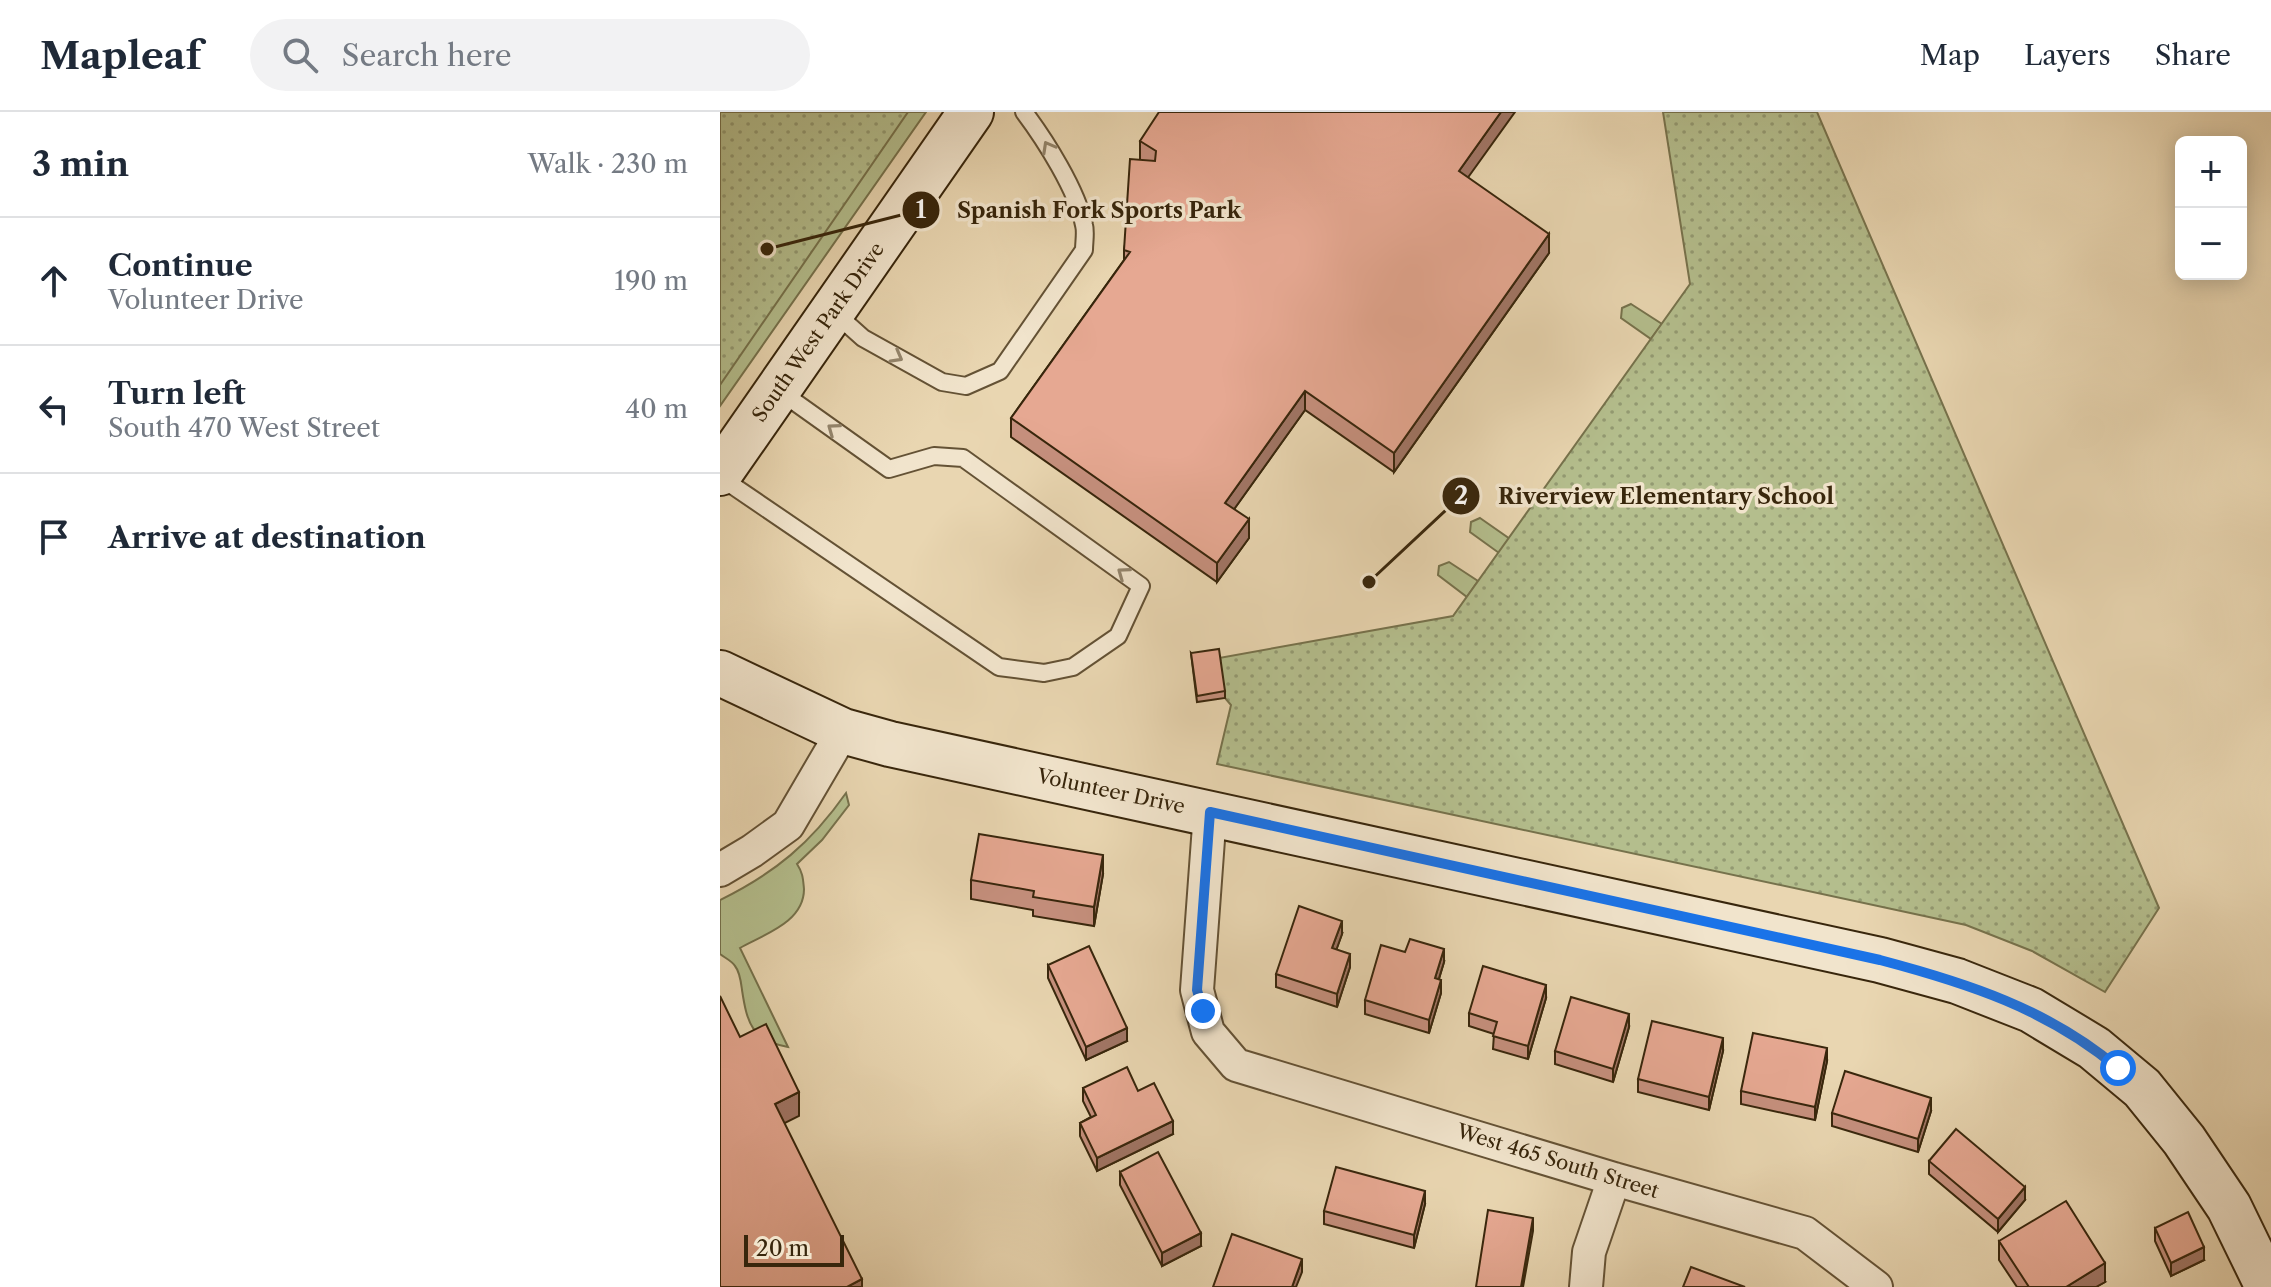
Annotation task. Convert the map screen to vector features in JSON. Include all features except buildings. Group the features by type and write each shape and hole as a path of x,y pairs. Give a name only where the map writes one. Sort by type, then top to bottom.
{"street":[{"name":"South West Park Drive","path":"720,475 971,112"},
{"name":"Volunteer Drive","path":"720,673 843,731 890,744 1864,956 1957,981 2043,1018 2094,1048 2142,1088 2184,1140 2229,1207 2268,1287"},
{"path":"720,870 788,825 843,731"},
{"name":"West 465 South Street","path":"1210,812 1197,990 1208,1032 1236,1065 1805,1233 1872,1284"},
{"path":"1586,1287 1589,1252 1614,1179"}],"lane":[{"path":"834,312 863,338 942,382 966,386 1000,371 1084,250 1085,226 1075,200 1045,141 1024,112"},
{"path":"720,475 999,667 1044,673 1073,667 1118,636 1141,586 963,458 934,456 889,469 777,389"}],"green space":[{"path":"720,112 926,112 720,406"},
{"path":"720,112 908,112 720,385"},
{"path":"1663,112 1817,112 2159,908 2105,992 2032,951 1966,925 1217,764 1231,705 1225,698 1219,658 1453,616 1690,284"},
{"path":"1631,304 1662,324 1651,339 1621,318 1622,308"},
{"path":"1480,518 1510,539 1499,553 1470,532 1471,522"},
{"path":"1449,562 1478,581 1467,597 1438,575 1439,566"},
{"path":"846,793 849,805 822,840 797,864 804,889 798,910 781,926 740,948 788,1047 776,1044 753,1029 746,1012 738,971 720,954 720,900 758,879 790,855 819,827"}],"place":[{"name":"Spanish Fork Sports Park","path":"767,249"},
{"name":"Riverview Elementary School","path":"1369,582"}],"route":[{"path":"1203,1011 1197,990 1210,812 1880,960 1957,981 2031,1010 2094,1048 2118,1068"}]}
